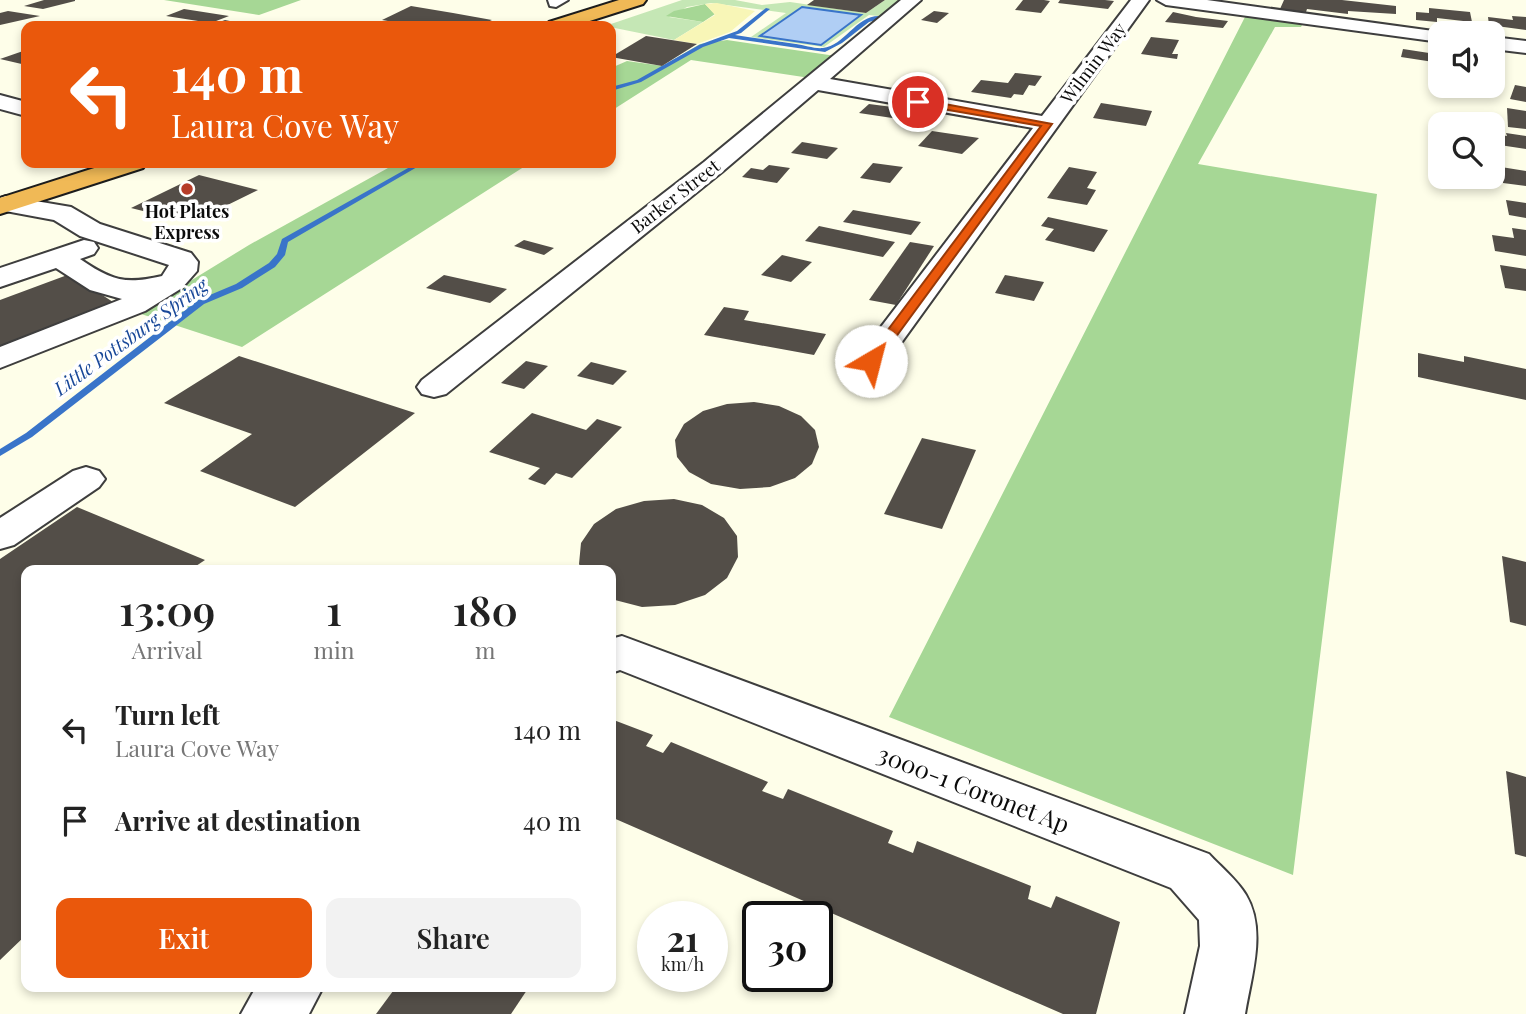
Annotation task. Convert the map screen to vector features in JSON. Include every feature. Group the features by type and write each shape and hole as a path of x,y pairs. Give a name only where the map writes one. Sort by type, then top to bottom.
{"highway":[{"path":"572,21 637,0"},
{"path":"3,205 118,168"}],"street":[{"name":"Barker Street","path":"434,387 713,167 912,0"},
{"name":"Wilmin Way","path":"871,361 1140,0"},
{"path":"1166,0 1262,6 1428,34"},
{"path":"1505,44 1526,47"},
{"path":"814,83 1048,124"},
{"path":"0,102 21,108"},
{"path":"0,358 134,305 172,282 183,271 184,262 90,230 62,213 3,205"},
{"path":"0,278 112,237"},
{"path":"59,257 98,285 112,290 124,292 172,282"},
{"path":"0,536 86,480"},
{"name":"3000-1 Coronet Ap","path":"616,655 622,653 1190,871 1226,911 1228,946 1215,1014"},
{"path":"271,1014 290,992"}],"green space":[{"path":"164,0 301,0 259,15"},
{"path":"682,0 735,0 762,5 790,2 866,13 885,0 908,0 888,17 869,15 824,47 751,37 786,13 711,3 687,7 669,17 703,22 674,40 616,28 616,22"},
{"path":"705,4 715,14 703,22 666,16 674,11"},
{"path":"1246,15 1303,23 1301,27 1275,27 1198,164 1377,194 1293,875 889,717"},
{"path":"727,40 836,56 810,78 691,60 616,108 616,66 627,61 663,66 700,44"},
{"path":"388,168 522,168 242,347 138,313 249,245"}],"sand":[{"path":"717,3 755,11 730,32 697,44 674,40 715,15 705,4"}],"water":[{"path":"802,7 861,15 821,45 760,36"}],"building":[{"path":"44,0 75,1 43,9 24,6"},
{"path":"814,0 885,0 866,13 807,5"},
{"path":"1023,0 1050,1 1041,13 1015,10"},
{"path":"1060,0 1114,1 1108,9 1058,3"},
{"path":"1284,0 1342,0 1396,6 1396,14 1280,9"},
{"path":"411,6 492,20 388,21 382,20"},
{"path":"1429,8 1470,12 1472,21 1437,18 1437,21 1416,20 1416,12 1429,13"},
{"path":"184,9 229,16 216,21 198,21 166,16"},
{"path":"8,11 40,16 0,25 0,13"},
{"path":"934,11 949,13 937,23 921,20"},
{"path":"1173,12 1228,21 1223,28 1165,22"},
{"path":"1512,16 1526,17 1526,30 1505,27 1505,21 1488,21 1488,17 1513,20"},
{"path":"646,36 697,44 662,66 616,58 616,54"},
{"path":"1151,37 1179,40 1172,54 1178,54 1177,59 1141,54"},
{"path":"1403,49 1428,53 1428,61 1401,57"},
{"path":"21,52 21,64 0,59"},
{"path":"1015,73 1042,76 1035,86 1029,85 1023,95 1014,94 1011,98 971,92 981,80 1008,83"},
{"path":"1515,85 1526,87 1526,102 1510,99"},
{"path":"1101,103 1152,111 1146,126 1093,118"},
{"path":"869,104 908,109 899,119 859,113"},
{"path":"1507,108 1526,111 1526,129 1508,127"},
{"path":"932,131 979,138 962,154 918,146"},
{"path":"1506,133 1526,136 1526,149 1505,146"},
{"path":"802,142 838,148 827,159 791,153"},
{"path":"873,163 903,167 890,183 860,178"},
{"path":"769,165 790,168 777,183 742,177 751,168 763,170"},
{"path":"1069,167 1097,172 1087,188 1096,190 1087,205 1047,198"},
{"path":"1505,168 1526,171 1526,186 1505,183"},
{"path":"199,175 258,190 197,220 131,208"},
{"path":"1506,200 1526,203 1526,218 1509,215"},
{"path":"853,210 921,222 911,235 843,222"},
{"path":"1048,217 1108,230 1094,252 1045,240 1054,229 1041,226"},
{"path":"819,226 895,242 883,257 805,241"},
{"path":"1512,228 1526,230 1526,256 1495,251 1492,235 1514,238"},
{"path":"524,240 554,248 544,255 514,246"},
{"path":"910,242 934,246 896,305 869,300"},
{"path":"782,255 812,262 791,282 761,275"},
{"path":"1500,265 1526,269 1526,291 1505,288"},
{"path":"70,274 113,302 0,347 0,300"},
{"path":"444,275 507,289 490,303 426,288"},
{"path":"1005,275 1044,282 1034,301 995,293"},
{"path":"724,307 749,311 744,320 826,334 814,355 704,335"},
{"path":"1418,353 1464,362 1464,356 1526,369 1526,400 1418,377"},
{"path":"239,356 415,413 295,507 200,471 252,434 164,403"},
{"path":"526,361 548,366 524,389 501,383"},
{"path":"591,362 627,371 613,385 577,376"},
{"path":"754,402 779,406 801,416 815,430 819,447 812,464 795,478 770,487 740,489 711,484 689,472 677,457 675,440 684,424 703,411 727,404"},
{"path":"532,413 586,430 597,419 622,427 572,478 556,473 545,485 528,479 540,468 489,452"},
{"path":"922,438 976,450 942,529 884,514"},
{"path":"674,499 702,505 724,518 737,536 738,557 727,578 705,595 675,605 642,607 616,600 616,565 580,565 581,543 594,524 616,509 644,501"},
{"path":"77,507 205,560 198,565 21,565 21,940 0,960 0,559"},
{"path":"1502,556 1526,562 1526,626 1510,622"},
{"path":"616,721 653,735 646,746 663,753 671,742 768,782 762,791 783,799 788,789 893,831 888,843 913,853 917,841 1031,886 1028,899 1051,908 1056,896 1120,922 1096,1014 1063,1014 833,914 833,901 804,901 616,819"},
{"path":"1506,771 1526,777 1526,857 1515,854"},
{"path":"392,992 526,992 511,1014 376,1014"}],"waterway":[{"name":"Little Pottsburg Spring","path":"616,88 639,81 701,46 739,32 768,9"},
{"path":"729,36 825,50 867,21 883,17"},
{"name":"Little Pottsburg Spring","path":"0,453 29,435 201,302 239,286 272,265 281,255 285,241 412,168"}],"place":[{"name":"Hot Plates Express","path":"187,189"}],"route":[{"path":"871,361 1048,124 918,102"}]}
